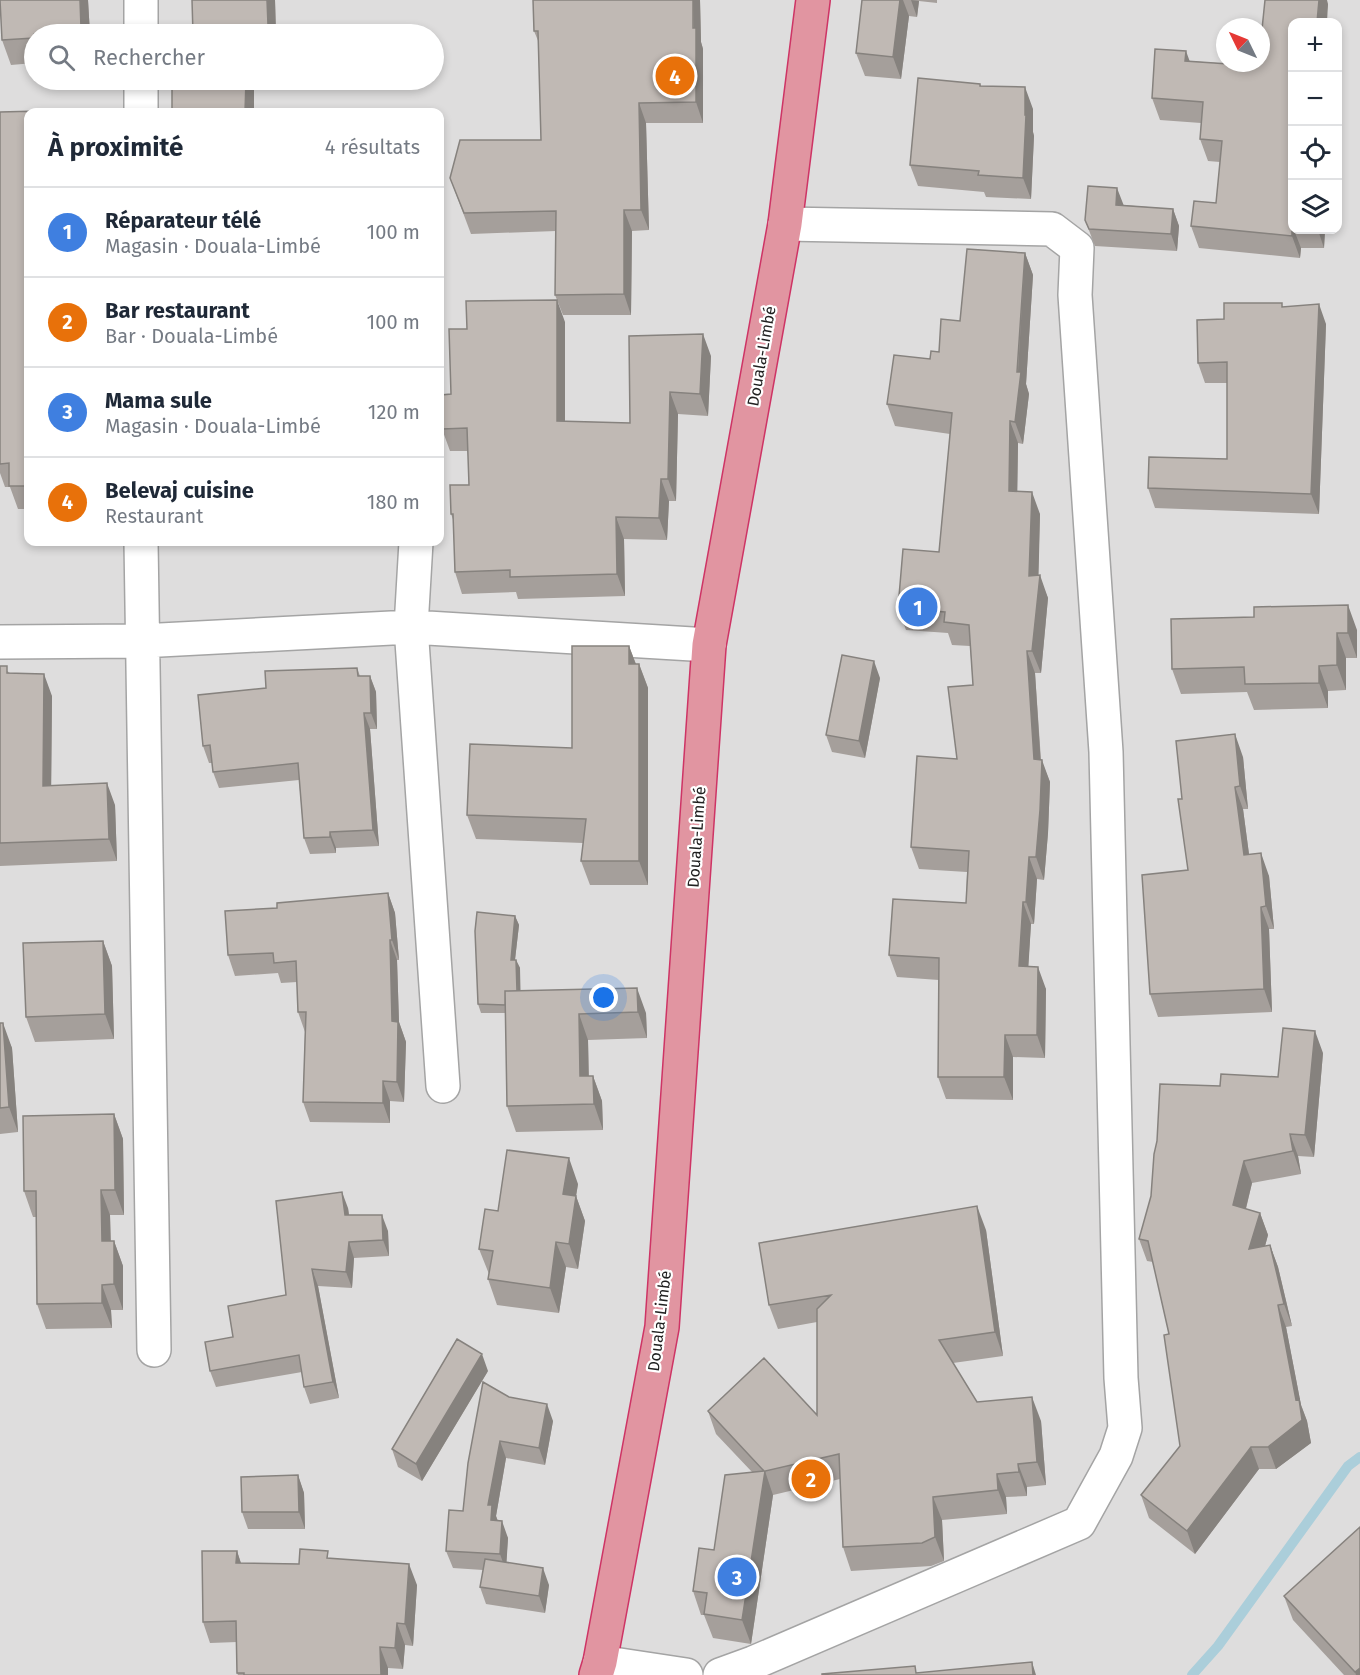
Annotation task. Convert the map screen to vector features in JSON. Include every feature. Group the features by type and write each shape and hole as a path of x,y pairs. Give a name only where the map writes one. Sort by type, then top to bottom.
{"highway":[{"name":"Douala-Limbé","path":"598,1668 662,1327 709,645 785,224 813,0"}],"street":[{"path":"141,0 141,24"},
{"path":"141,90 141,108"},
{"path":"720,1675 753,1663 1079,1523 1116,1456 1125,1428 1121,1378 1106,752 1075,295 1077,248 1052,229 785,224"},
{"path":"141,546 154,1350"},
{"path":"416,546 411,627 443,1086"},
{"path":"0,642 141,641 411,627 709,645"},
{"path":"598,1668 686,1675"}],"shaded area":[{"path":"0,0 1360,0 1360,1675 0,1675"}],"building":[{"path":"0,0 80,0 81,24 24,24 24,39 2,40"},
{"path":"192,0 267,0 268,24 193,24"},
{"path":"533,0 693,0 693,28 696,28 696,102 639,103 641,210 624,210 624,294 555,295 556,211 464,213 450,178 460,140 541,140 538,31 534,31"},
{"path":"862,0 900,0 893,57 856,53"},
{"path":"1265,0 1319,0 1317,18 1288,18 1288,234 1292,236 1191,226 1194,201 1216,203 1222,141 1200,139 1203,102 1152,98 1155,49 1186,51 1185,61 1216,63 1216,72 1270,72 1270,18 1263,18"},
{"path":"918,78 980,84 980,86 1025,87 1023,178 978,175 979,171 910,165"},
{"path":"172,90 246,90 245,108 172,108"},
{"path":"24,111 24,486 9,486 9,463 0,464 0,112"},
{"path":"1088,186 1117,188 1116,205 1173,209 1171,234 1089,229 1085,220"},
{"path":"967,249 1025,253 1017,372 1021,372 1015,422 1010,421 1009,491 1032,492 1029,576 1040,575 1032,651 1027,651 1034,759 1042,760 1040,810 1036,857 1029,857 1026,902 1023,902 1019,966 1038,967 1037,1035 1005,1035 1004,1077 938,1077 939,958 889,955 893,899 966,903 969,851 911,847 917,756 957,759 948,687 973,685 969,625 944,622 945,612 898,608 903,549 939,552 952,413 887,404 894,355 930,359 931,351 939,352 941,319 960,321"},
{"path":"557,300 557,421 630,423 629,336 703,334 700,394 670,392 668,479 661,479 659,518 616,517 617,574 510,577 510,570 455,572 450,485 469,485 467,428 444,429 444,395 451,394 449,329 467,329 466,301"},
{"path":"1224,303 1282,303 1282,307 1319,304 1311,494 1148,488 1149,457 1227,459 1227,362 1198,363 1197,320 1224,319"},
{"path":"1348,605 1348,633 1337,633 1337,665 1319,666 1319,683 1245,684 1244,667 1172,669 1171,619 1254,617 1254,607"},
{"path":"572,646 629,646 629,664 639,664 639,861 581,861 586,819 467,815 470,744 572,748"},
{"path":"842,655 874,661 859,741 826,735"},
{"path":"0,666 7,666 7,673 44,674 43,786 107,783 109,839 0,843"},
{"path":"357,668 358,676 370,676 371,713 364,713 373,830 330,832 330,837 304,838 298,763 213,772 210,745 203,746 198,695 266,688 265,671"},
{"path":"1235,734 1240,786 1235,787 1244,855 1261,853 1266,906 1261,907 1264,989 1150,994 1142,875 1188,870 1178,799 1182,799 1176,741"},
{"path":"388,893 392,940 390,940 392,1021 398,1022 397,1082 383,1081 383,1103 303,1102 306,1012 298,1012 296,961 274,963 273,953 228,955 225,911 277,908 277,903"},
{"path":"477,912 515,916 511,960 516,960 517,991 505,991 505,1005 478,1004 475,931"},
{"path":"103,941 105,1014 26,1017 23,943"},
{"path":"637,988 638,1012 579,1014 580,1076 593,1076 594,1104 507,1106 505,991"},
{"path":"0,1023 3,1023 9,1107 0,1108"},
{"path":"1283,1028 1315,1031 1305,1135 1290,1134 1293,1151 1244,1161 1233,1205 1260,1213 1249,1249 1270,1245 1284,1304 1278,1305 1302,1420 1268,1447 1251,1447 1187,1531 1141,1495 1180,1446 1164,1335 1169,1334 1148,1241 1139,1239 1151,1196 1160,1084 1220,1086 1221,1074 1278,1077"},
{"path":"114,1114 115,1190 101,1190 102,1241 114,1241 114,1284 102,1285 102,1303 37,1304 36,1191 24,1191 23,1116"},
{"path":"507,1150 569,1158 563,1194 576,1196 569,1244 556,1242 550,1288 488,1279 493,1251 479,1249 485,1209 498,1211"},
{"path":"342,1192 345,1215 382,1215 383,1240 349,1242 346,1272 312,1269 333,1382 304,1387 299,1355 210,1371 205,1342 233,1337 228,1306 286,1295 276,1201"},
{"path":"977,1206 995,1332 939,1340 977,1402 1032,1397 1037,1462 1018,1464 1019,1472 997,1474 998,1490 933,1497 935,1537 922,1543 843,1547 839,1454 765,1471 742,1620 704,1614 707,1593 693,1591 699,1548 714,1550 725,1475 764,1471 708,1411 764,1358 817,1415 817,1309 831,1295 769,1305 759,1243"},
{"path":"457,1339 482,1354 416,1464 392,1449"},
{"path":"483,1382 509,1397 547,1404 539,1448 500,1441 488,1505 492,1505 491,1520 502,1521 500,1554 446,1551 449,1510 463,1511 468,1463"},
{"path":"298,1475 299,1512 242,1512 241,1477"},
{"path":"1360,1527 1360,1668 1355,1672 1284,1596"},
{"path":"300,1549 328,1551 327,1558 409,1564 405,1624 397,1623 395,1648 380,1647 381,1675 244,1675 244,1673 237,1673 236,1621 203,1622 202,1551 237,1551 236,1563 299,1564"},
{"path":"485,1559 543,1568 539,1596 480,1587"},
{"path":"1032,1662 1033,1675 822,1675 915,1666 916,1673"}],"waterway":[{"path":"1192,1675 1218,1646 1348,1466 1360,1457"}],"place":[{"name":"Belevaj cuisine","path":"675,76"},
{"name":"Réparateur télé","path":"918,607"},
{"name":"Bar restaurant","path":"811,1479"},
{"name":"Mama sule","path":"737,1577"}]}
